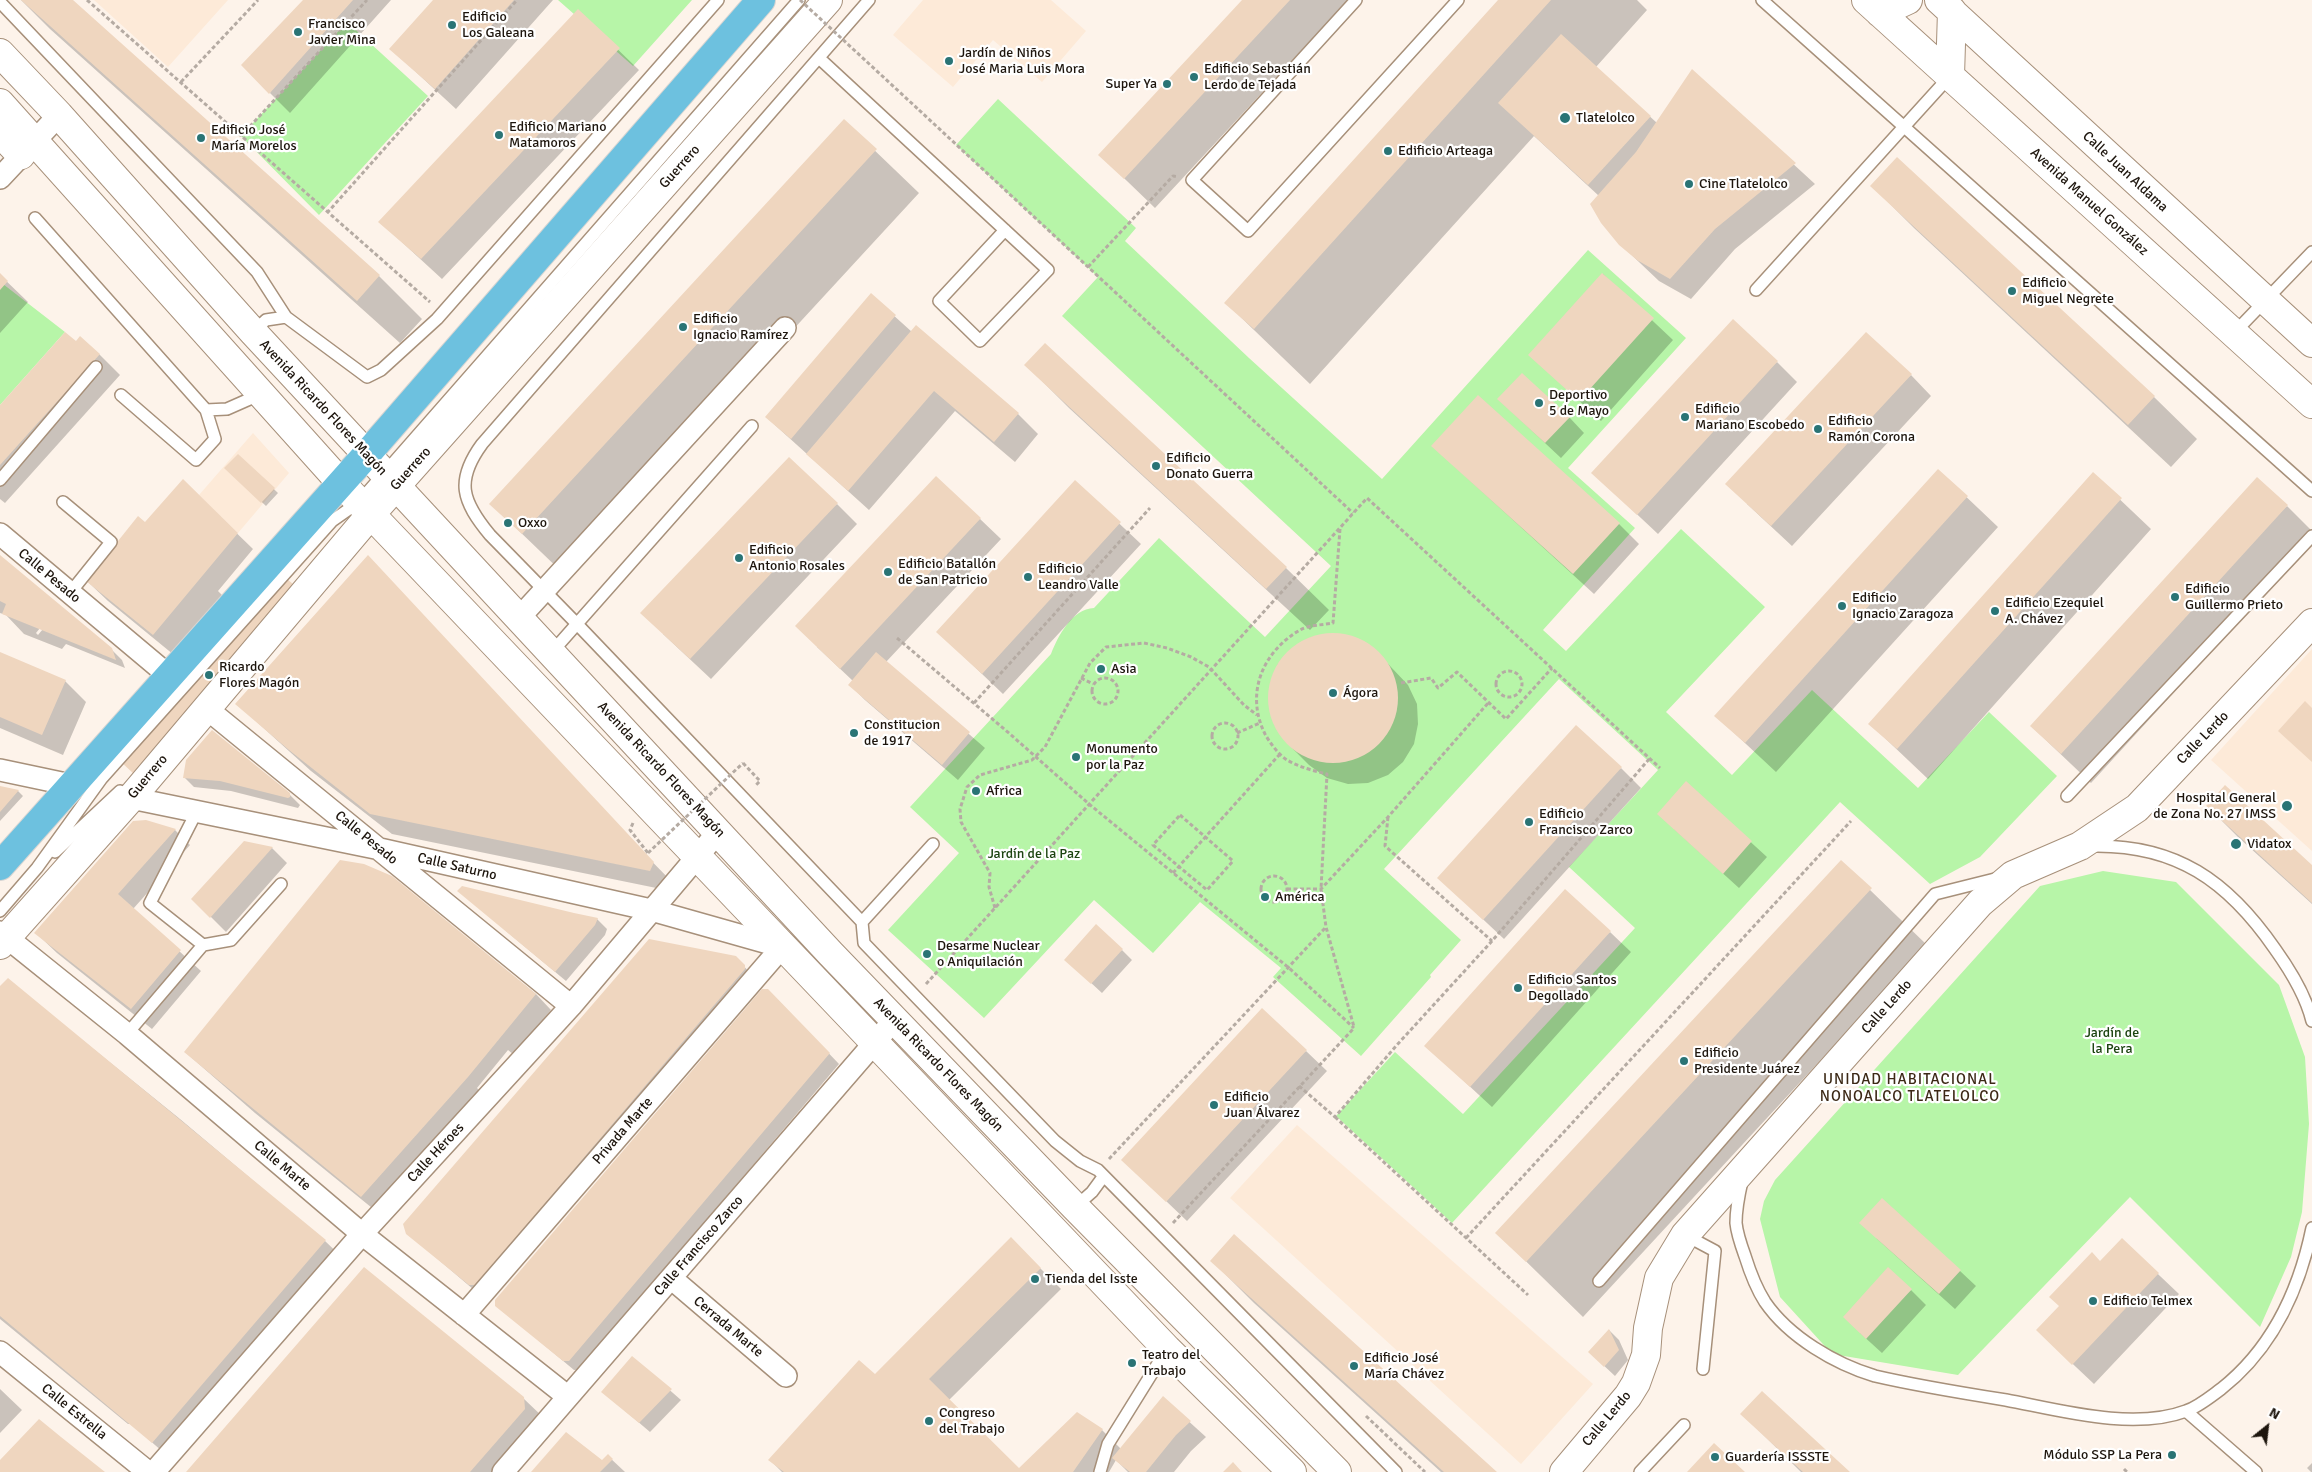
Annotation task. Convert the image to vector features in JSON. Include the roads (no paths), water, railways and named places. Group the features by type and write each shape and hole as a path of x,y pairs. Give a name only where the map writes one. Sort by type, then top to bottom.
{"main road":[{"name":"Guerrero","path":"0,866 168,675 357,500 383,471 761,0"},
{"name":"Guerrero","path":"2,938 131,785 206,708 357,500 828,0"},
{"path":"1873,7 1908,0"},
{"path":"1946,6 1950,76"},
{"name":"Calle Juan Aldama","path":"1946,6 2312,343"},
{"name":"Avenida Manuel González","path":"1873,7 2312,404"},
{"name":"Avenida Ricardo Flores Magón","path":"0,53 253,332 718,832 1075,1207 1336,1472"},
{"path":"0,103 28,147 261,394 357,500 1167,1350 1292,1472"},
{"path":"0,133 28,147"},
{"path":"417,562 418,551 426,538 434,537 448,542"},
{"name":"Calle Lerdo","path":"1564,1472 1628,1396 1636,1383 1646,1355 1648,1328 1658,1278 1685,1234 1746,1164 1980,903 2013,875 2080,846 2137,808 2312,623"}],"street":[{"path":"0,178 58,115"},
{"path":"519,618 785,328"},
{"name":"Calle Pesado","path":"0,534 168,675"},
{"name":"Calle Pesado","path":"206,708 571,1006"},
{"path":"0,770 71,785"},
{"name":"Calle Saturno","path":"131,785 196,811 651,910 782,947"},
{"name":"Calle Héroes","path":"154,1472 362,1234 571,1006 718,832"},
{"name":"Calle Marte","path":"2,938 126,1034 362,1234 567,1396"},
{"name":"Privada Marte","path":"464,1315 782,947"},
{"name":"Calle Francisco Zarco","path":"503,1472 895,1019"},
{"name":"Cerrada Marte","path":"671,1278 786,1376"},
{"name":"Calle Estrella","path":"0,1352 148,1472"}],"lane":[{"path":"0,2 257,272 286,317 367,377 381,370 437,319 718,0"},
{"path":"383,471 800,0"},
{"path":"869,0 501,422 469,462 464,481 468,503 477,519 543,591 577,624 862,922 864,943 914,998 1055,1141 1080,1161 1101,1174 1396,1472"},
{"path":"1356,0 1192,180 1248,231 1458,0"},
{"path":"1762,0 2312,491"},
{"path":"819,58 1048,270 980,341 939,300 1004,230"},
{"path":"1756,290 1950,76"},
{"path":"35,218 206,410 215,439 196,460 122,395"},
{"path":"2234,333 2312,252"},
{"path":"253,332 266,320 286,317"},
{"path":"0,480 96,368"},
{"path":"206,410 227,409 261,394"},
{"path":"552,652 752,426"},
{"path":"37,868 131,785 346,533 357,500"},
{"path":"0,911 37,868 102,778 332,521 357,500"},
{"path":"62,502 111,542 70,593"},
{"path":"2067,796 2312,536"},
{"path":"196,811 150,903 203,945"},
{"path":"862,922 933,844"},
{"path":"2080,846 2121,845 2145,849 2196,870 2218,885 2256,922 2279,955 2296,984 2312,1021"},
{"path":"1599,1281 1935,894 2013,875"},
{"path":"126,1034 203,945 231,940 281,884"},
{"path":"1746,1164 1737,1200 1736,1223 1740,1243 1754,1281 1765,1302 1794,1332 1842,1363 1860,1371 1904,1382 2093,1416 2162,1417 2186,1411 2229,1382 2271,1336 2286,1311 2298,1282 2312,1228"},
{"path":"1075,1207 1092,1192 1101,1174"},
{"path":"1685,1234 1715,1251 1703,1369"},
{"path":"1100,1472 1108,1444 1167,1350"},
{"path":"2186,1411 2256,1472"},
{"path":"1640,1472 1684,1425"}],"place":[{"name":"Edificio Los Galeana","path":"452,25"},
{"name":"Francisco Javier Mina","path":"298,32"},
{"name":"Jardín de Niños José Maria Luis Mora","path":"949,61"},
{"name":"Edificio Sebastián Lerdo de Tejada","path":"1194,77"},
{"name":"Super Ya","path":"1167,84"},
{"name":"Tlatelolco","path":"1565,118"},
{"name":"Edificio Mariano Matamoros","path":"499,135"},
{"name":"Edificio José María Morelos","path":"201,138"},
{"name":"Edificio Arteaga","path":"1388,151"},
{"name":"Cine Tlatelolco","path":"1689,184"},
{"name":"Edificio Miguel Negrete","path":"2012,291"},
{"name":"Edificio Ignacio Ramírez","path":"683,327"},
{"name":"Deportivo 5 de Mayo","path":"1539,403"},
{"name":"Edificio Mariano Escobedo","path":"1685,417"},
{"name":"Edificio Ramón Corona","path":"1818,429"},
{"name":"Edificio Donato Guerra","path":"1156,466"},
{"name":"Oxxo","path":"508,523"},
{"name":"Edificio Antonio Rosales","path":"739,558"},
{"name":"Edificio Batallón de San Patricio","path":"888,572"},
{"name":"Edificio Leandro Valle","path":"1028,577"},
{"name":"Edificio Guillermo Prieto","path":"2175,597"},
{"name":"Edificio Ignacio Zaragoza","path":"1842,606"},
{"name":"Edificio Ezequiel A. Chávez","path":"1995,611"},
{"name":"Asia","path":"1101,669"},
{"name":"Ricardo Flores Magón","path":"209,675"},
{"name":"Ágora","path":"1333,693"},
{"name":"Constitucion de 1917","path":"854,733"},
{"name":"Monumento por la Paz","path":"1076,757"},
{"name":"Africa","path":"976,791"},
{"name":"Hospital General de Zona No. 27 IMSS","path":"2287,806"},
{"name":"Edificio Francisco Zarco","path":"1529,822"},
{"name":"Vidatox","path":"2236,844"},
{"name":"América","path":"1265,897"},
{"name":"Desarme Nuclear o Aniquilación","path":"927,954"},
{"name":"Edificio Santos Degollado","path":"1518,988"},
{"name":"Edificio Presidente Juárez","path":"1684,1061"},
{"name":"Edificio Juan Álvarez","path":"1214,1105"},
{"name":"Tienda del Isste","path":"1035,1279"},
{"name":"Edificio Telmex","path":"2093,1301"},
{"name":"Teatro del Trabajo","path":"1132,1363"},
{"name":"Edificio José María Chávez","path":"1354,1366"},
{"name":"Congreso del Trabajo","path":"929,1421"},
{"name":"Módulo SSP La Pera","path":"2172,1455"},
{"name":"Guardería ISSSTE","path":"1715,1457"}],"district":[{"name":"UNIDAD HABITACIONAL NONOALCO TLATELOLCO","path":"1910,1088"}],"park label":[{"name":"Jardín de la Paz","path":"1034,854"},
{"name":"Jardín de la Pera","path":"2112,1042"}]}
